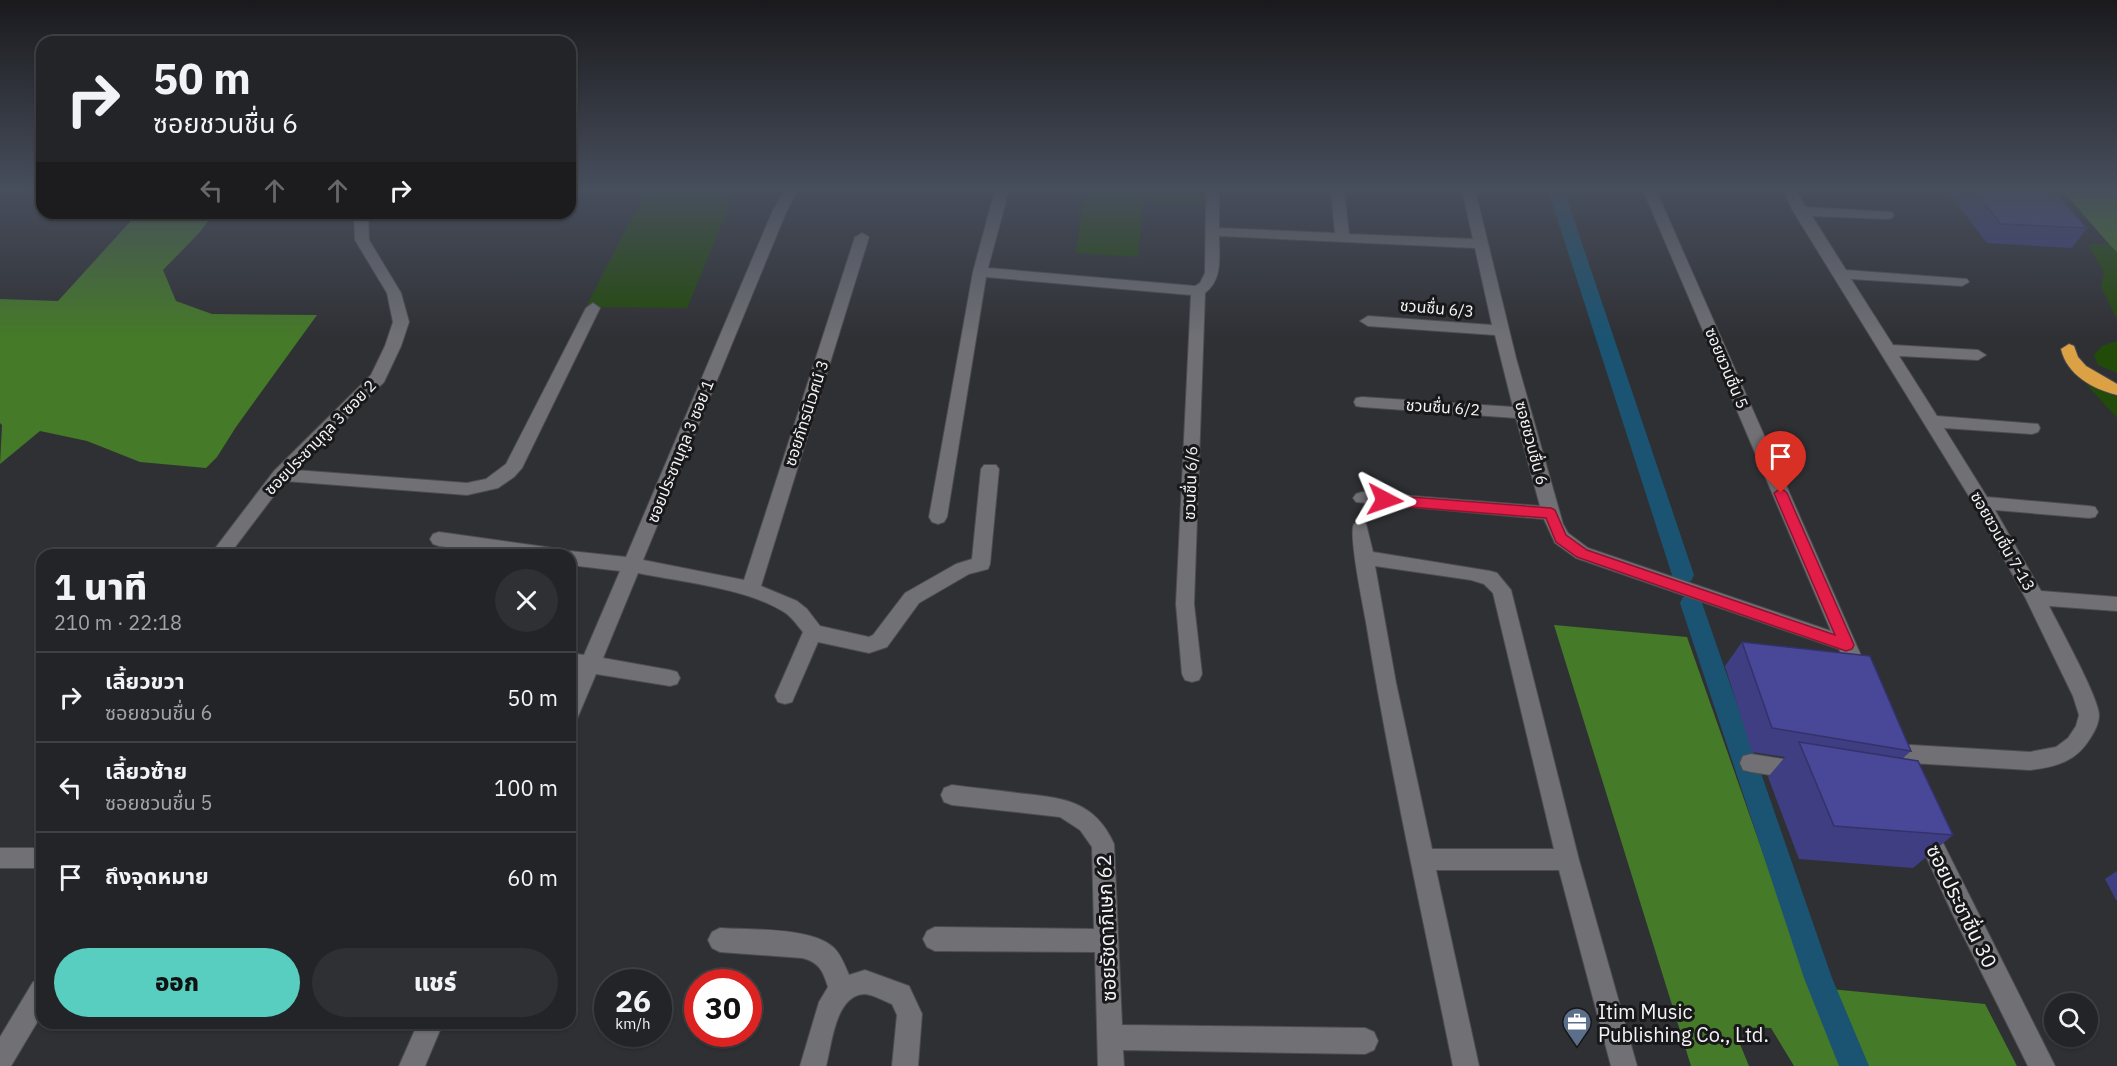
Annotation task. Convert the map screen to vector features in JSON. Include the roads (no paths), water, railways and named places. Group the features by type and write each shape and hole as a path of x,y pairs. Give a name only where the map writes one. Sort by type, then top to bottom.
{"highway":[{"path":"2069,349 2072,359 2088,376 2117,390"}],"street":[{"name":"ซอยประชานุกูล 3 ซอย 2","path":"224,549 280,475 378,378 401,322 394,293 362,240"},
{"name":"ซอยประชานุกูล 3 ซอย 1","path":"576,699 768,240"},
{"name":"ซอยภัทรนิเวศน์ 3","path":"751,589 861,240"},
{"path":"938,518 980,272 989,240"},
{"path":"980,272 1198,291 1210,279 1211,240"},
{"path":"1382,240 1480,244"},
{"name":"ซอยชวนชื่น 6","path":"1479,240 1551,513 1561,538 1582,553 1846,645"},
{"name":"ซอยชวนชื่น 5","path":"1671,240 1846,645"},
{"name":"ซอยชวนชื่น 7-13","path":"1819,240 1982,503 2035,598 2083,696 2089,715 2085,729 2075,744 2063,754 2049,759 2031,761 1898,762 1885,732"},
{"path":"1842,274 1962,282"},
{"name":"ชวนชื่น 6/6","path":"1192,674 1185,604 1198,291"},
{"path":"280,475 467,489 485,488 502,480 513,468 593,308"},
{"name":"ชวนชื่น 6/3","path":"1368,321 1503,331"},
{"path":"1886,350 1978,355"},
{"name":"ชวนชื่น 6/2","path":"1362,402 1524,413"},
{"path":"1930,421 2032,428"},
{"path":"576,559 633,565 751,589 790,606 800,614 813,631 850,643 869,645 880,641 912,598 955,573 981,564 990,469"},
{"path":"1362,498 1551,513"},
{"path":"1982,503 2089,512"},
{"path":"1360,529 1386,683 1466,1066"},
{"path":"440,539 511,549"},
{"path":"1363,557 1471,573 1490,578 1502,590 1568,860 1624,1066"},
{"path":"2035,598 2117,604"},
{"path":"785,696 813,631"},
{"path":"1846,645 1868,693"},
{"path":"576,662 670,678"},
{"path":"1751,763 1818,774"},
{"name":"ซอยรัชดาภิเษก 62","path":"952,795 1064,808 1088,823 1103,844 1111,1066"},
{"name":"ซอยประชาชื่น 30","path":"1914,807 2042,1066"},
{"path":"0,858 36,858"},
{"path":"1424,859 1568,860"},
{"path":"935,939 1106,941"},
{"path":"720,940 806,948 823,953 834,967 841,990"},
{"path":"813,1066 831,1002 841,990 865,982 900,995 910,1014 904,1066"},
{"path":"0,1061 36,1001"},
{"path":"412,1066 428,1029"},
{"path":"1111,1037 1365,1041"}],"waterway":[{"path":"1572,240 1683,575"},
{"path":"1691,603 1818,978 1854,1066"}],"place":[{"name":"Itim Music Publishing Co., Ltd.","path":"1577,1048"}]}
